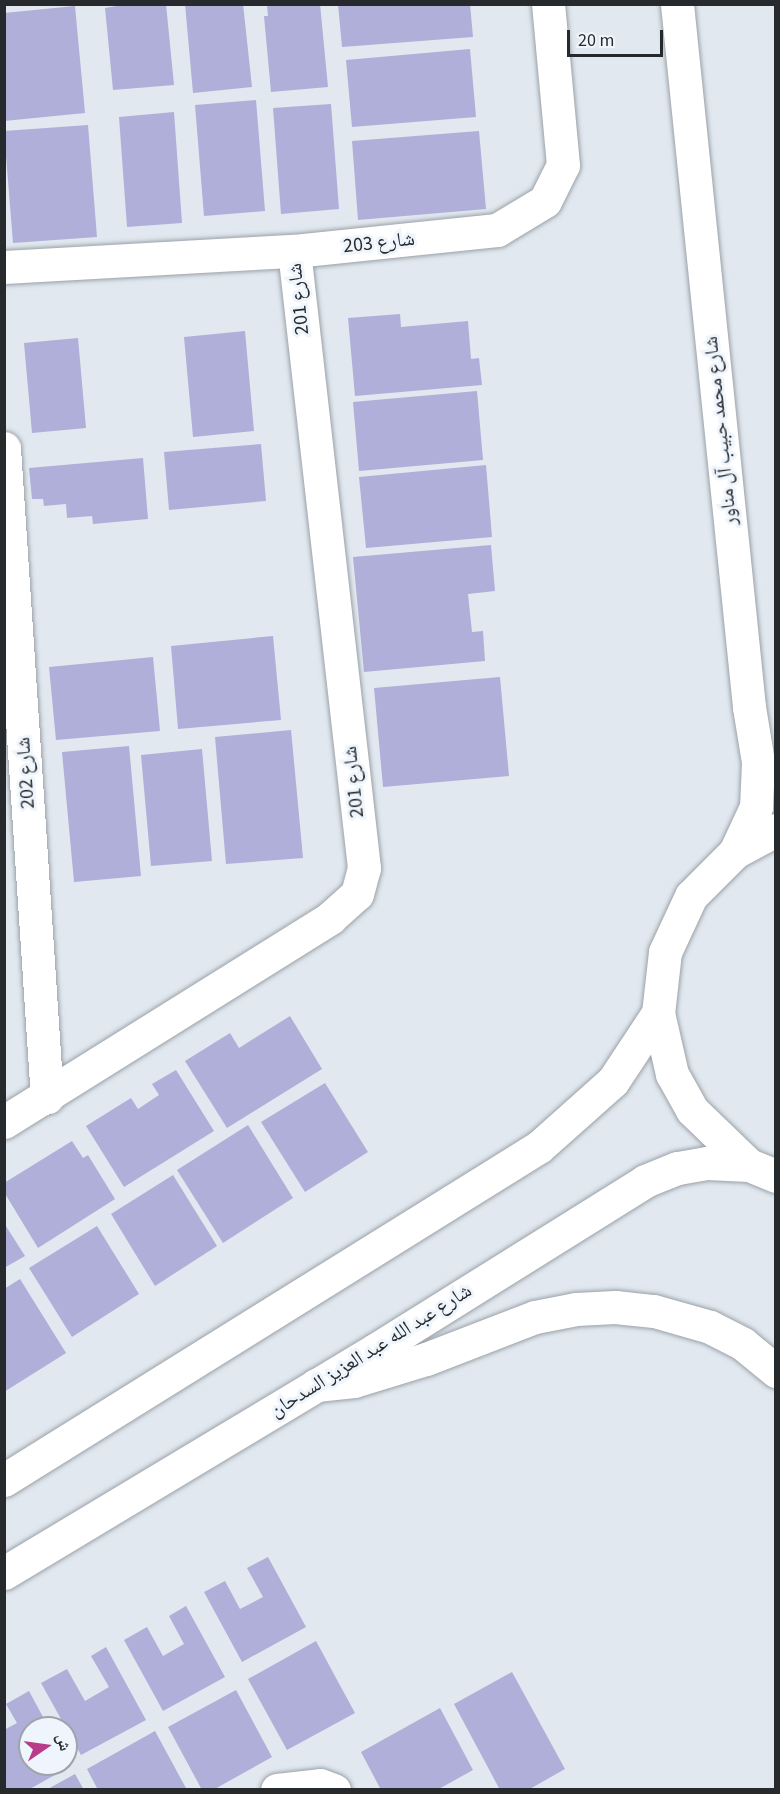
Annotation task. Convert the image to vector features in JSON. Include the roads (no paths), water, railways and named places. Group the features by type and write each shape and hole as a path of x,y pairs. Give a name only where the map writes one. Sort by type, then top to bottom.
{"street":[{"name":"شارع 203","path":"4,267 294,251 497,230 545,201 563,165 548,4"},
{"name":"شارع محمد حبيب آل مناور","path":"677,4 758,762 756,807 735,852"},
{"name":"شارع 201","path":"4,1122 48,1098 330,918 357,894 364,868 294,251"},
{"name":"شارع 202","path":"4,448 48,1098"},
{"path":"762,1171 705,1126 686,1101 665,1054 658,1013 665,952 676,923 692,896 735,852 776,830"},
{"path":"4,1480 539,1147 613,1081 658,1013"},
{"name":"شارع عبد الله عبد العزيز السدحان","path":"4,1573 316,1385 645,1181 678,1168 707,1163 762,1171"},
{"path":"316,1385 354,1380 426,1359 535,1317 576,1309 615,1307 654,1311 710,1327 743,1344 776,1371"},
{"path":"277,1790 320,1785 334,1790"}]}
